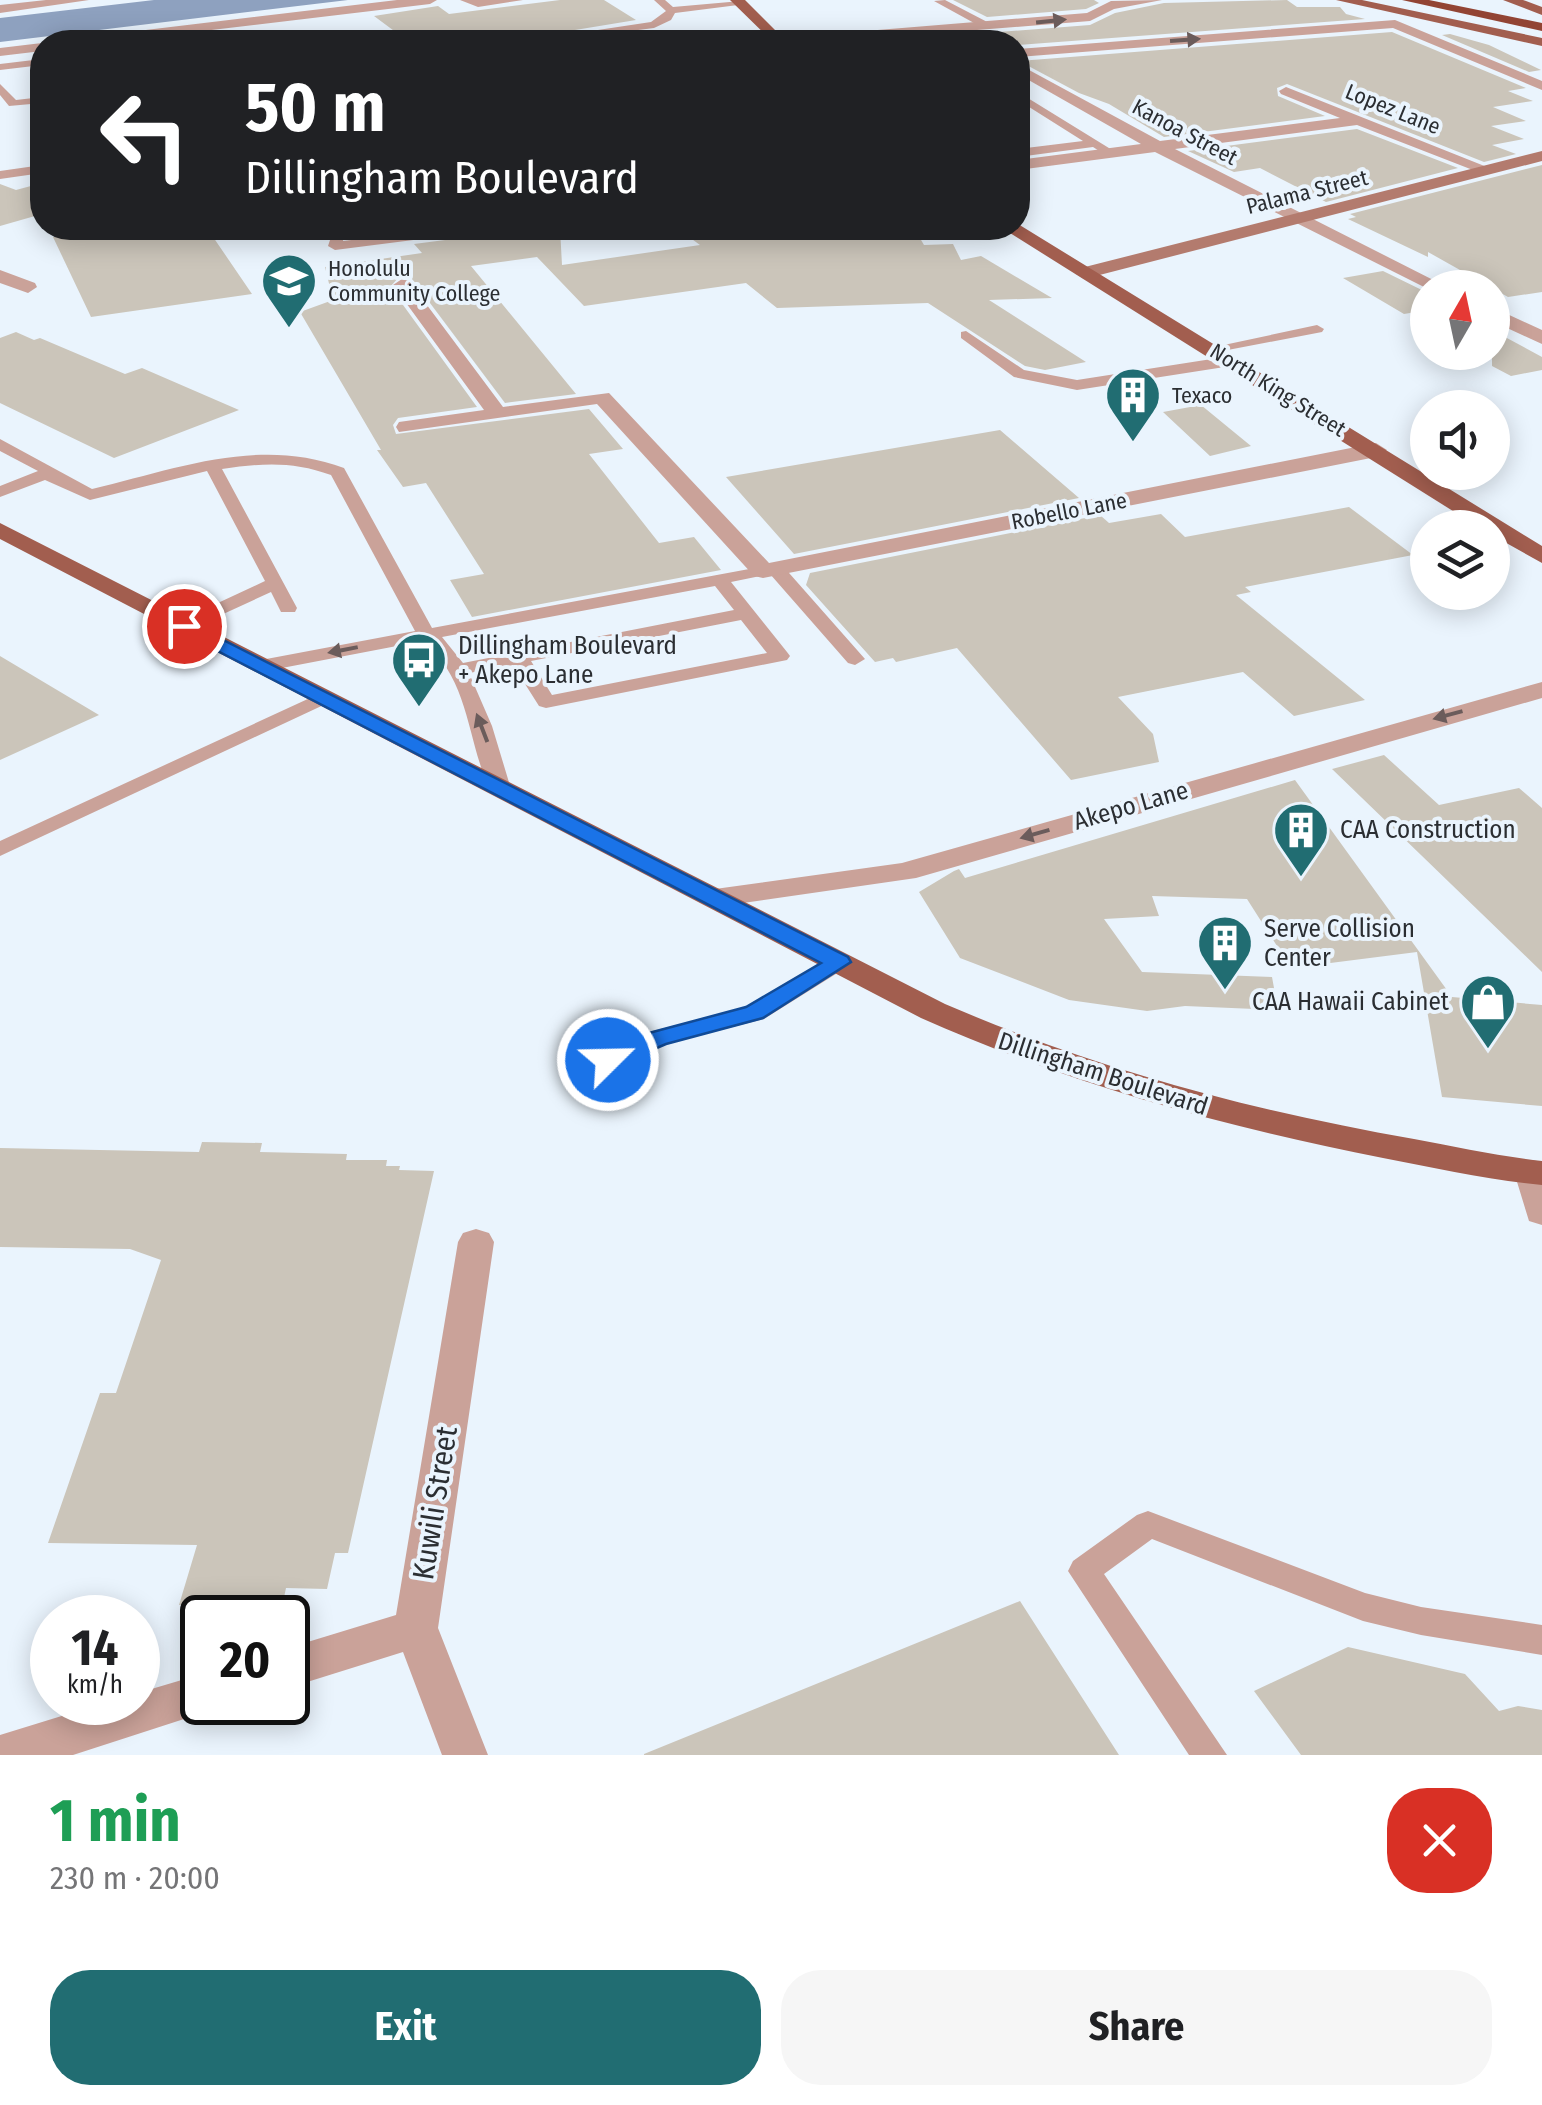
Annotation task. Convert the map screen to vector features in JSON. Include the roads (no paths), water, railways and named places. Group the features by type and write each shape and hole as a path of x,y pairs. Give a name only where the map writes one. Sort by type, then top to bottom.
{"highway":[{"path":"1409,0 1542,27"},
{"path":"1458,0 1542,14"}],"main road":[{"path":"1343,0 1542,42"},
{"path":"1510,0 1542,14"},
{"path":"739,2 768,30"},
{"name":"North King Street","path":"1030,240 1537,549"},
{"name":"Dillingham Boulevard","path":"0,530 839,962 1018,1050 1112,1082 1326,1136 1537,1173"}],"street":[{"path":"0,9 82,0"},
{"path":"183,30 430,0"},
{"path":"947,30 1090,17 1111,6 1155,0"},
{"path":"1030,52 1395,24 1542,86"},
{"path":"0,52 30,48"},
{"name":"Kanoa Street","path":"1030,75 1160,148 1410,273"},
{"name":"Lopez Lane","path":"1286,91 1484,169"},
{"path":"1030,163 1357,120"},
{"name":"Palama Street","path":"1084,272 1542,156"},
{"path":"0,276 28,287"},
{"path":"402,286 498,414"},
{"path":"1510,315 1532,312"},
{"path":"1510,321 1542,338"},
{"path":"408,427 602,396 769,570"},
{"name":"Robello Lane","path":"769,570 1376,450"},
{"name":"Akepo Lane","path":"715,898 905,872 1537,696"},
{"path":"1537,1173 1542,1212"},
{"name":"Kuwili Street","path":"416,1628 476,1242"},
{"path":"310,1661 416,1628 466,1755"},
{"path":"5,1755 180,1701"}],"lane":[{"path":"466,0 488,4 518,0"},
{"path":"659,0 671,10 739,2"},
{"path":"939,1 989,27"},
{"path":"610,30 654,24 668,18 671,10"},
{"path":"0,67 30,63"},
{"path":"1030,90 1050,86"},
{"path":"1,89 13,104 30,102"},
{"path":"1030,103 1110,153"},
{"path":"1030,151 1095,143"},
{"path":"0,175 30,171"},
{"path":"337,240 335,246 382,240"},
{"path":"966,334 1020,374 1077,385 1222,355 1316,329"},
{"path":"0,444 47,469 44,474 0,492"},
{"path":"44,474 90,495 273,456 309,461 338,472 425,633 441,642 484,728 500,788"},
{"path":"212,466 288,608"},
{"path":"262,666 769,570 856,659"},
{"path":"519,658 546,702 780,656 720,579"},
{"path":"184,626 276,583"},
{"path":"455,670 746,614"},
{"path":"0,849 323,698"},
{"path":"608,1060 658,1038 755,1013 839,962"},
{"path":"1209,1755 1084,1571 1148,1524 1363,1607 1421,1622 1542,1640"}],"water":[{"path":"154,0 348,0 99,30 30,30 30,38 0,42 0,18"}],"place":[{"name":"Honolulu Community College","path":"289,330"},
{"name":"Texaco","path":"1133,444"},
{"name":"Dillingham Boulevard + Akepo Lane","path":"419,709"},
{"name":"CAA Construction","path":"1301,879"},
{"name":"Serve Collision Center","path":"1225,992"},
{"name":"CAA Hawaii Cabinet","path":"1488,1051"}]}
